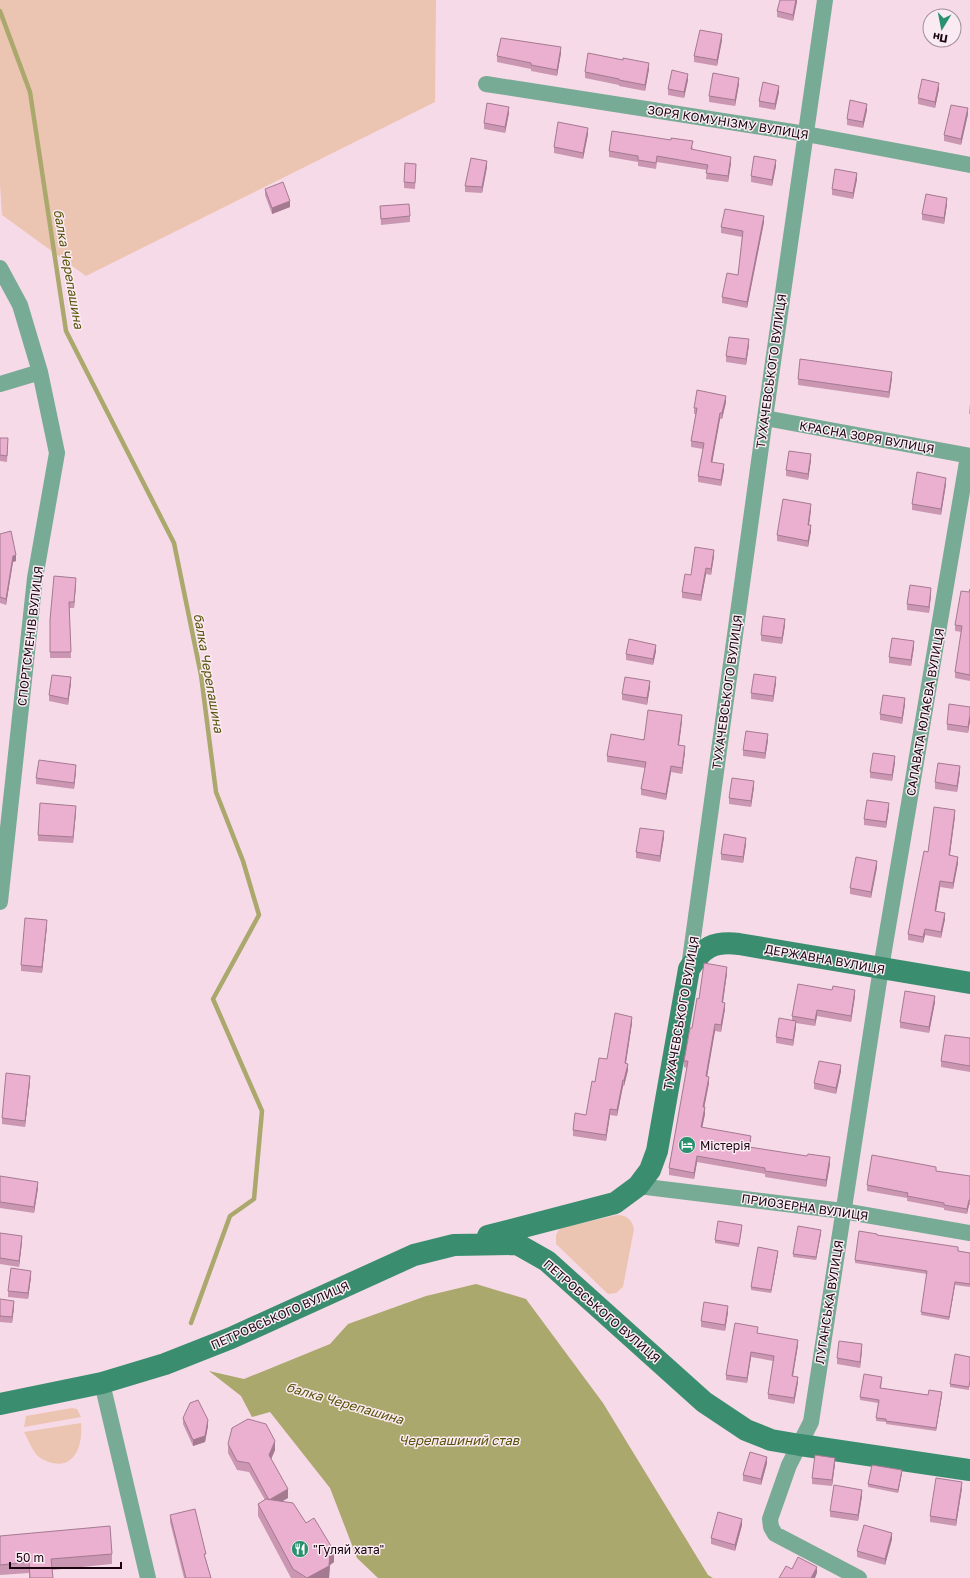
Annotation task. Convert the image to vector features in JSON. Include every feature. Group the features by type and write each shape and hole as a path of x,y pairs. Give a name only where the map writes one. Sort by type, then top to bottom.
{"main road":[{"name":"ДЕРЖАВНА ВУЛИЦЯ","path":"689,969 696,958 705,950 723,942 970,984"},
{"name":"ТУХАЧЕВСЬКОГО ВУЛИЦЯ","path":"454,1245 615,1203 638,1186 650,1170 657,1151 689,969"},
{"name":"ПЕТРОВСЬКОГО ВУЛИЦЯ","path":"0,1404 102,1383 165,1364 231,1338 414,1255 454,1245 517,1244 547,1261 704,1402 746,1430 771,1440 970,1470"}],"street":[{"name":"ТУХАЧЕВСЬКОГО ВУЛИЦЯ","path":"689,969 764,418 825,0"},
{"name":"ЗОРЯ КОМУНІЗМУ ВУЛИЦЯ","path":"486,84 806,134 970,165"},
{"name":"СПОРТСМЕНІВ ВУЛИЦЯ","path":"0,268 20,305 40,372 57,453 35,578 0,902"},
{"path":"0,384 40,372"},
{"name":"КРАСНА ЗОРЯ ВУЛИЦЯ","path":"764,418 969,456"},
{"name":"САЛАВАТА ЮЛАЄВА ВУЛИЦЯ","path":"881,968 969,456"},
{"name":"ЛУГАНСЬКА ВУЛИЦЯ","path":"859,1578 775,1534 771,1527 770,1519 790,1465 811,1422 881,968"},
{"name":"ПРИОЗЕРНА ВУЛИЦЯ","path":"638,1186 843,1211 970,1233"},
{"path":"102,1383 148,1578"}],"shaded area":[{"path":"0,0 436,0 435,102 86,276 2,215 0,184"},
{"path":"617,1215 628,1218 634,1229 623,1287 616,1293 608,1294 556,1244 556,1235 560,1228"},
{"path":"72,1408 77,1409 81,1417 24,1427 26,1416"},
{"path":"81,1423 81,1438 77,1452 73,1458 61,1464 43,1460 38,1456 24,1432"}],"water":[{"name":"Черепашиний став","path":"476,1284 526,1299 603,1403 708,1575 713,1578 378,1578 357,1558 330,1488 270,1412 252,1417 241,1396 209,1371 244,1379 330,1344 348,1324 426,1296"}],"building":[{"path":"780,0 796,0 793,15 777,11"},
{"path":"700,30 722,34 717,60 694,56"},
{"path":"501,38 561,47 557,70 497,56"},
{"path":"588,53 623,60 623,58 649,63 645,85 585,72"},
{"path":"672,70 688,74 684,92 668,89"},
{"path":"713,73 739,78 735,100 709,96"},
{"path":"922,79 939,83 935,102 918,98"},
{"path":"763,82 779,86 775,104 759,101"},
{"path":"850,100 867,104 863,122 847,119"},
{"path":"487,103 509,107 505,127 484,123"},
{"path":"951,105 968,108 961,139 944,135"},
{"path":"558,122 588,128 583,153 554,147"},
{"path":"612,131 671,140 671,138 693,141 691,149 731,157 728,176 706,173 708,165 657,156 656,163 638,160 638,156 609,151"},
{"path":"754,156 776,160 772,180 751,176"},
{"path":"471,158 487,161 482,187 465,186"},
{"path":"405,163 416,164 415,183 404,182"},
{"path":"835,169 857,173 853,193 832,189"},
{"path":"283,182 290,201 272,208 265,189"},
{"path":"926,194 947,198 944,218 922,214"},
{"path":"409,204 410,216 381,219 380,206"},
{"path":"725,209 764,216 747,302 722,297 727,273 738,275 743,231 721,227"},
{"path":"729,337 749,339 746,359 726,356"},
{"path":"800,359 892,372 889,392 798,379"},
{"path":"697,390 726,396 722,413 720,413 711,462 724,464 721,480 698,476 704,443 691,441 697,408 694,408"},
{"path":"0,438 8,438 7,456 0,455"},
{"path":"789,451 811,454 808,474 786,470"},
{"path":"917,472 946,478 941,509 912,504"},
{"path":"783,499 811,504 808,525 811,525 808,541 777,535"},
{"path":"11,531 16,555 13,556 6,599 0,597 0,534"},
{"path":"695,547 714,550 711,569 706,568 701,595 682,592 685,574 691,575"},
{"path":"54,576 76,578 74,602 69,602 71,652 50,652 50,620"},
{"path":"910,585 931,588 929,607 907,604"},
{"path":"970,589 970,675 955,672 962,626 955,625 961,591 969,592"},
{"path":"763,616 785,619 782,638 761,635"},
{"path":"892,638 914,641 911,660 889,657"},
{"path":"629,639 656,645 653,659 626,654"},
{"path":"754,674 776,677 773,696 751,693"},
{"path":"52,675 71,677 68,699 49,695"},
{"path":"625,677 650,681 647,698 622,694"},
{"path":"883,695 905,698 902,718 880,714"},
{"path":"949,704 970,707 968,727 947,724"},
{"path":"648,710 682,715 678,745 685,746 682,768 671,766 666,794 641,789 646,762 607,756 611,734 644,740"},
{"path":"746,731 768,734 765,753 743,750"},
{"path":"873,753 895,756 892,775 870,772"},
{"path":"39,760 76,765 74,783 36,778"},
{"path":"938,763 960,766 957,786 935,782"},
{"path":"732,778 754,781 751,801 729,798"},
{"path":"867,800 889,803 886,822 864,819"},
{"path":"40,803 76,806 73,837 38,835"},
{"path":"934,807 955,810 949,855 958,857 953,883 940,881 935,911 945,913 941,932 925,929 923,937 908,934 924,851 928,852"},
{"path":"640,828 664,831 660,856 636,852"},
{"path":"724,834 746,838 743,857 721,854"},
{"path":"856,857 877,861 871,892 850,888"},
{"path":"25,918 47,920 42,967 21,965"},
{"path":"704,963 727,967 722,1002 725,1003 721,1025 715,1024 706,1076 709,1077 701,1127 751,1136 749,1147 807,1156 808,1154 830,1157 826,1180 765,1171 765,1168 697,1156 694,1173 669,1168 688,1061 684,1061 697,998 699,999"},
{"path":"798,984 832,990 833,986 855,990 851,1016 817,1010 815,1020 792,1016"},
{"path":"905,991 935,996 929,1027 900,1022"},
{"path":"615,1013 632,1017 625,1063 628,1064 617,1110 610,1109 606,1135 573,1130 575,1113 586,1115 592,1081 595,1082 599,1058 607,1059"},
{"path":"779,1018 796,1021 793,1040 776,1037"},
{"path":"945,1035 970,1038 970,1066 941,1061"},
{"path":"819,1061 841,1065 836,1088 814,1083"},
{"path":"6,1073 30,1076 25,1121 2,1118"},
{"path":"872,1155 936,1167 936,1171 970,1176 970,1200 967,1209 907,1196 908,1193 867,1185"},
{"path":"0,1176 38,1182 34,1207 0,1202"},
{"path":"718,1221 742,1225 739,1244 715,1240"},
{"path":"798,1226 821,1230 816,1257 793,1254"},
{"path":"859,1231 958,1247 958,1251 970,1253 970,1284 955,1282 949,1317 921,1312 927,1271 855,1260"},
{"path":"0,1233 22,1236 19,1261 0,1258"},
{"path":"758,1247 778,1251 771,1290 751,1287"},
{"path":"11,1268 31,1271 28,1293 8,1291"},
{"path":"0,1299 14,1301 12,1317 0,1316"},
{"path":"704,1302 728,1306 725,1325 701,1321"},
{"path":"735,1323 758,1327 757,1333 798,1340 792,1376 798,1377 794,1398 768,1394 774,1356 751,1352 747,1378 726,1375"},
{"path":"839,1341 862,1344 860,1362 837,1358"},
{"path":"955,1354 970,1357 969,1387 950,1384"},
{"path":"864,1374 882,1377 880,1388 928,1395 929,1390 942,1392 936,1428 886,1421 886,1419 876,1418 879,1400 860,1397"},
{"path":"198,1400 208,1420 205,1436 193,1440 183,1418 190,1403"},
{"path":"248,1419 266,1424 275,1441 269,1455 288,1489 269,1500 249,1463 237,1461 228,1444 232,1428"},
{"path":"750,1452 767,1457 761,1479 743,1475"},
{"path":"815,1455 835,1458 832,1480 812,1478"},
{"path":"872,1465 902,1470 898,1490 868,1484"},
{"path":"936,1478 962,1482 956,1520 930,1516"},
{"path":"834,1485 862,1490 858,1515 830,1511"},
{"name":"\"Гуляй хата\"","path":"266,1499 293,1503 306,1523 314,1518 334,1551 330,1553 329,1566 307,1578 293,1569 258,1504"},
{"path":"195,1509 206,1554 204,1554 211,1578 186,1578 170,1515"},
{"path":"718,1512 742,1519 735,1545 711,1538"},
{"path":"864,1525 892,1533 885,1559 857,1551"},
{"path":"110,1526 112,1554 51,1559 53,1578 30,1578 29,1562 0,1565 0,1536"},
{"path":"798,1557 817,1567 811,1578 779,1578 786,1566 792,1569"}],"waterway":[{"name":"балка Черепашина","path":"0,11 30,92 66,331 174,543 201,675 216,792 243,861 259,915 213,999 262,1111 254,1199 230,1216 191,1323"}],"place":[{"name":"Містерія","path":"687,1145"},
{"name":"\"Гуляй хата\"","path":"300,1549"}]}
